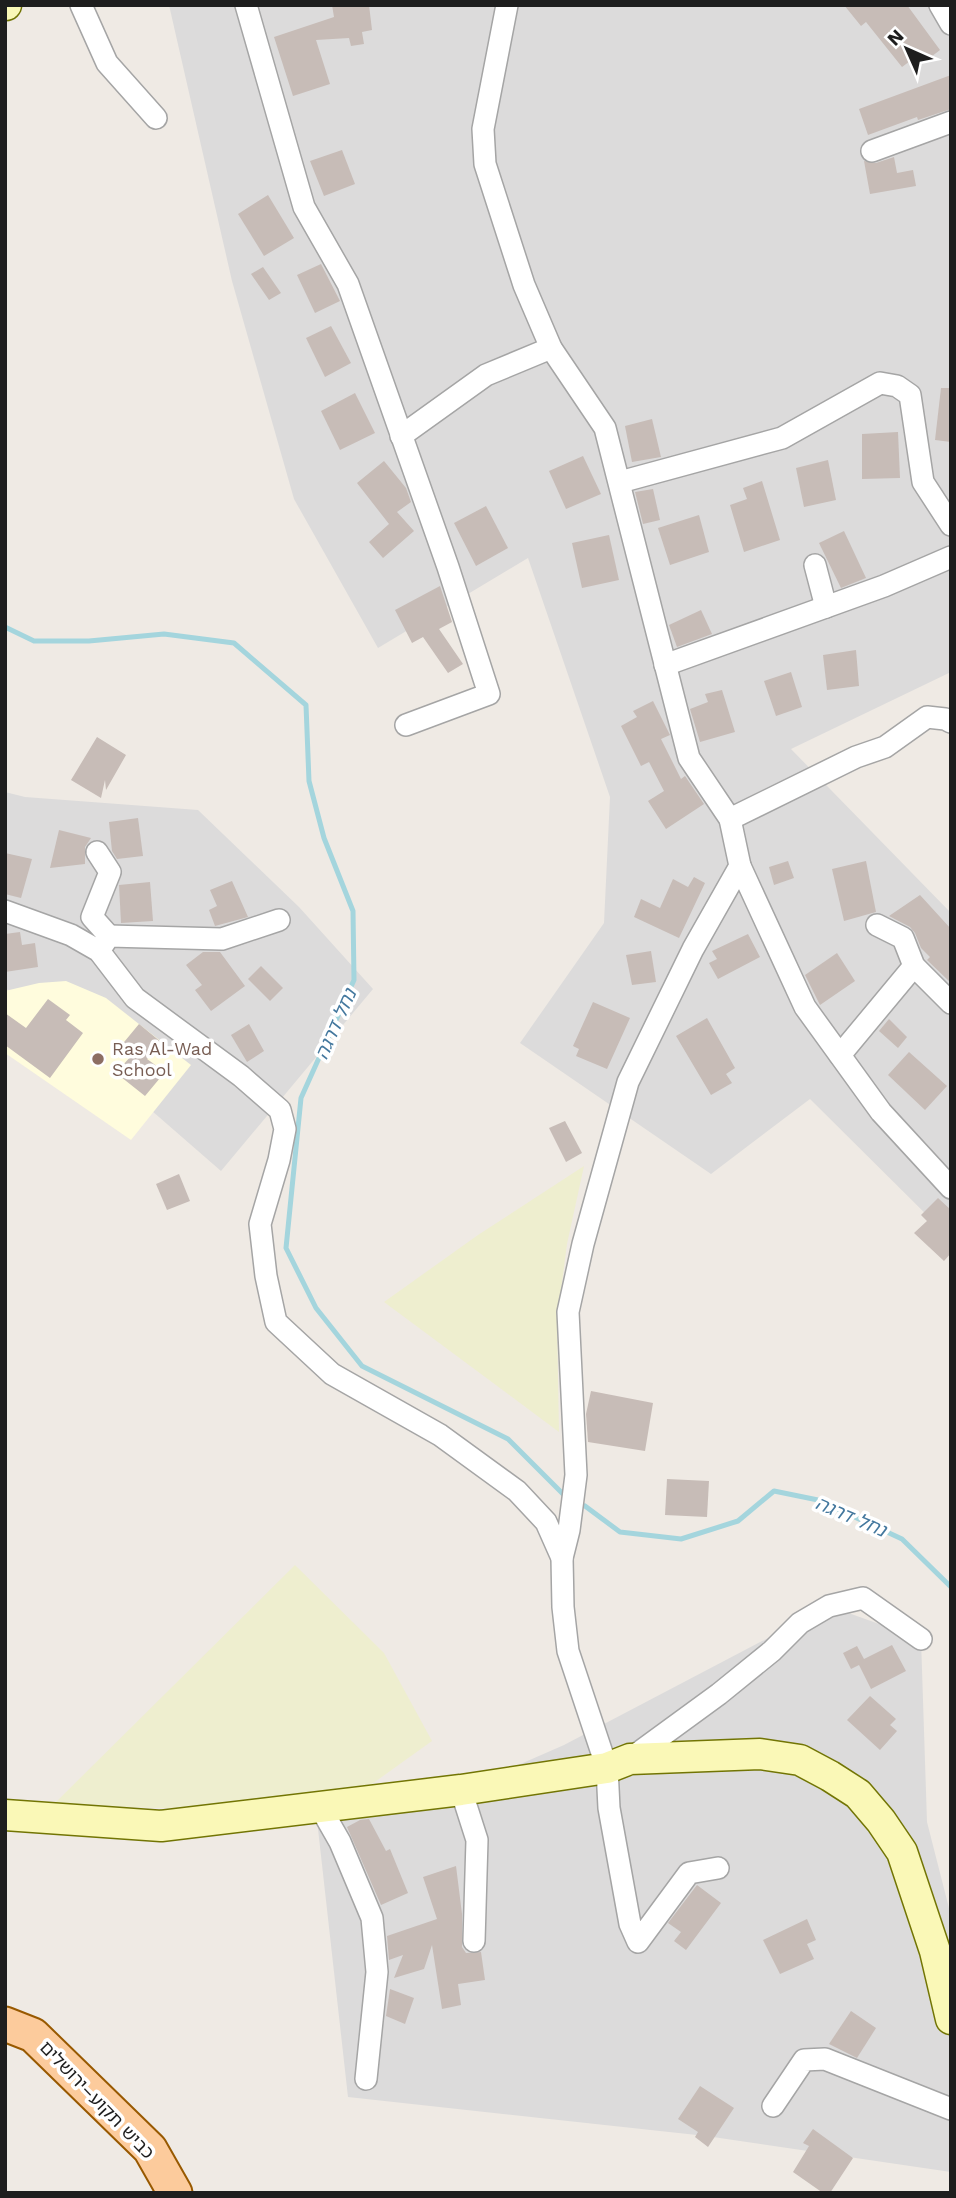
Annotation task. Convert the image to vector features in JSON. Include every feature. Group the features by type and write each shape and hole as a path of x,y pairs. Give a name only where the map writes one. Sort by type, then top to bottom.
{"main road":[{"name":"כביש תקוע–ירושלים","path":"5,2024 33,2035 150,2149 175,2193"}],"street":[{"path":"81,5 107,63 156,118"},
{"path":"246,5 304,207 348,284 448,567 489,694 406,725"},
{"path":"507,5 483,130 485,163 524,285 551,348 604,428 689,758 730,819 740,866 805,1007 881,1112 951,1188"},
{"path":"940,5 951,24"},
{"path":"872,150 951,122"},
{"path":"401,436 486,375 551,348"},
{"path":"620,482 782,438 880,383 897,386 910,395 923,482 951,525"},
{"path":"665,665 884,586 951,557"},
{"path":"815,565 826,607"},
{"path":"730,819 856,757 885,747 927,717 951,722"},
{"path":"97,852 110,872 92,917 135,999 241,1076 280,1110 285,1129 260,1224 266,1276 276,1322 332,1374 440,1435 517,1491 547,1522 562,1558"},
{"path":"718,1868 689,1873 638,1942 630,1924 609,1808 618,1764 568,1651 563,1607 562,1558 569,1530 576,1475 568,1312 583,1244 628,1082 693,949 740,866"},
{"path":"5,911 71,935 104,943 222,939 279,920"},
{"path":"877,925 903,938 914,966 951,1003"},
{"path":"840,1055 914,966"},
{"path":"618,1764 719,1695 772,1651 800,1622 829,1606 863,1598 921,1639"},
{"path":"5,1815 161,1826 461,1790 618,1764 760,1754 800,1760 858,1794 902,1852 935,1951 951,2018"},
{"path":"461,1790 477,1840 474,1941"},
{"path":"320,1807 340,1842 372,1918 377,1972 366,2079"},
{"path":"774,2106 804,2060 825,2059 951,2109"}],"shaded area":[{"path":"169,5 951,5 951,672 791,749 951,913 951,1239 810,1099 711,1174 520,1043 604,923 610,797 528,558 378,648 294,499 232,281"},
{"path":"5,792 25,797 198,810 299,907 373,989 221,1171 90,1057 5,989"},
{"name":"Ras Al-Wad School","path":"66,981 106,998 191,1065 131,1140 5,1053 5,991 39,983"},
{"path":"829,1606 921,1639 927,1822 951,1916 951,2172 706,2136 348,2097 317,1820 461,1790 564,1745"}],"green space":[{"path":"584,1166 567,1244 557,1321 559,1432 384,1302 478,1235"},
{"path":"295,1565 384,1653 432,1741 372,1784 199,1809 53,1805"}],"building":[{"path":"332,5 369,5 372,30 362,32 364,44 351,46 349,38 316,40 330,84 293,96 274,37 334,17"},
{"path":"844,5 907,5 940,50 923,63 917,56 902,67 866,22 861,26"},
{"path":"951,75 951,109 918,120 917,117 868,135 859,109"},
{"path":"342,150 355,184 324,196 310,161"},
{"path":"894,157 897,173 913,170 916,186 870,194 864,161 876,163"},
{"path":"268,195 294,238 264,256 238,214"},
{"path":"321,264 340,301 315,313 297,275"},
{"path":"263,267 281,293 269,300 251,274"},
{"path":"331,326 351,363 325,377 306,338"},
{"path":"941,388 951,388 951,442 935,440"},
{"path":"355,393 375,433 340,450 321,411"},
{"path":"652,419 661,457 632,462 625,426"},
{"path":"898,432 900,478 862,479 862,434"},
{"path":"583,456 601,494 566,509 549,471"},
{"path":"828,460 836,500 804,507 796,468"},
{"path":"384,461 406,488 411,502 397,512 414,531 383,558 369,542 389,524 357,483"},
{"path":"762,481 780,540 744,552 730,505 747,499 743,488"},
{"path":"653,489 660,520 643,524 635,492"},
{"path":"486,506 508,548 476,566 454,523"},
{"path":"699,515 709,552 670,565 658,528"},
{"path":"844,531 866,578 841,588 819,543"},
{"path":"609,535 619,580 582,588 572,543"},
{"path":"440,586 452,622 439,629 463,664 448,673 423,637 412,643 395,610"},
{"path":"701,610 712,634 677,647 669,625"},
{"path":"856,650 859,686 827,690 823,655"},
{"path":"791,672 802,707 776,716 764,681"},
{"path":"722,690 735,732 700,742 690,709 708,702 705,694"},
{"path":"653,701 670,735 661,739 681,779 685,776 704,804 666,829 648,801 664,791 649,762 641,766 621,726 637,717 633,711"},
{"path":"97,737 126,755 106,790 105,780 101,798 71,780"},
{"path":"138,818 143,856 117,859 112,851 109,822"},
{"path":"59,830 91,838 85,847 85,864 50,868"},
{"path":"5,853 32,859 21,898 5,894"},
{"path":"788,861 794,878 774,885 769,867"},
{"path":"866,861 876,912 844,921 832,869"},
{"path":"694,877 705,883 679,938 634,917 641,899 660,908 673,879 688,887"},
{"path":"232,881 248,917 215,926 209,910 217,906 210,890"},
{"path":"150,882 153,921 121,923 119,885"},
{"path":"920,895 951,929 951,983 927,960 930,957 921,948 910,927 889,916"},
{"path":"20,932 22,945 35,943 38,967 5,972 5,934"},
{"path":"748,934 760,957 718,979 709,963 717,959 712,951"},
{"path":"651,951 656,982 632,985 626,955"},
{"path":"203,952 220,952 245,986 211,1011 195,990 202,985 186,965"},
{"path":"837,953 855,981 820,1005 805,975"},
{"path":"261,966 283,988 270,1001 248,979"},
{"path":"48,999 70,1015 66,1020 83,1033 50,1078 5,1045 5,1013 26,1028"},
{"path":"593,1002 630,1018 607,1069 576,1056 579,1049 573,1046"},
{"path":"707,1018 735,1068 726,1074 732,1083 711,1095 676,1036"},
{"path":"889,1019 907,1037 898,1048 879,1031"},
{"path":"139,1024 161,1042 147,1059 165,1072 145,1096 116,1073 131,1056 120,1047"},
{"path":"249,1024 264,1051 247,1062 231,1035"},
{"path":"909,1052 947,1086 925,1110 888,1075"},
{"path":"565,1121 582,1153 566,1162 549,1128"},
{"path":"179,1174 190,1201 167,1210 156,1184"},
{"path":"938,1198 951,1210 951,1253 944,1261 914,1233 927,1221 921,1215"},
{"path":"591,1391 653,1403 645,1451 588,1442 586,1414"},
{"path":"667,1479 709,1481 707,1517 665,1515"},
{"path":"892,1645 906,1671 871,1689 859,1665 851,1669 843,1653 857,1646 864,1659"},
{"path":"870,1696 896,1719 890,1725 897,1731 880,1750 847,1720"},
{"path":"369,1819 386,1851 390,1849 408,1893 381,1905 347,1827 360,1820"},
{"path":"456,1866 462,1914 462,1947 466,1953 481,1952 485,1980 458,1984 461,2005 442,2009 432,1945 424,1969 394,1978 403,1955 389,1960 387,1936 437,1919 423,1877"},
{"path":"697,1885 721,1903 686,1950 674,1941 681,1932 668,1923"},
{"path":"807,1919 816,1940 807,1944 814,1959 780,1974 763,1940"},
{"path":"390,1989 414,1998 405,2024 386,2016"},
{"path":"851,2011 876,2028 857,2058 829,2044"},
{"path":"700,2086 734,2108 708,2147 695,2137 698,2132 678,2119"},
{"path":"813,2129 853,2158 830,2193 823,2193 793,2172 809,2146 803,2143"}],"waterway":[{"name":"נחל דרגה","path":"5,627 34,641 89,641 164,634 234,643 306,705 309,781 324,838 353,911 354,980 301,1098 286,1248 316,1308 362,1366 508,1439 565,1496"},
{"name":"נחל דרגה","path":"585,1506 620,1532 681,1539 738,1521 774,1491 818,1500 902,1539 951,1587"}],"place":[{"name":"Ras Al-Wad School","path":"98,1059"}]}
